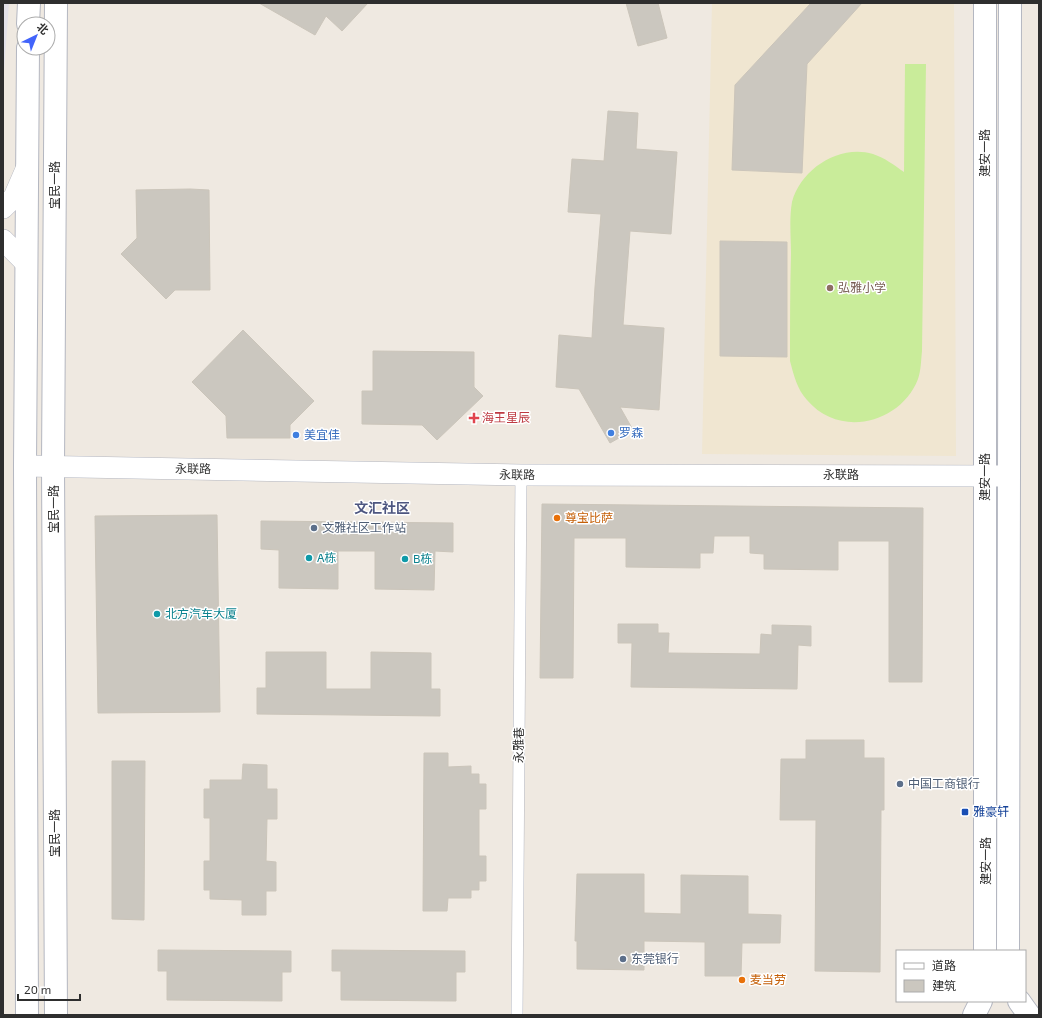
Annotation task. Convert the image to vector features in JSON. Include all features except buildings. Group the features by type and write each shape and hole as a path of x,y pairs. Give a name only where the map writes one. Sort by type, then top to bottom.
{"main road":[{"path":"28,16 29,3"},
{"name":"宝民一路","path":"56,3 53,466 56,1015"},
{"name":"建安一路","path":"985,3 985,950"},
{"name":"建安一路","path":"1008,950 1010,3"},
{"path":"27,1015 25,466 28,56"},
{"path":"974,1015 980,1002"},
{"path":"984,1002 984,1015"},
{"path":"1008,1002 1008,1015"},
{"path":"1020,1002 1029,1015"}],"street":[{"path":"3,208 14,197 27,166"},
{"path":"3,240 26,263"},
{"name":"永联路","path":"25,466 521,475 1009,476"}],"lane":[{"name":"永雅巷","path":"517,1015 521,475"}],"shaded area":[{"path":"3,3 9,3 3,85"},
{"name":"弘雅小学","path":"712,3 954,3 956,456 702,454"}],"green space":[{"path":"905,64 926,64 922,351 920,373 910,394 898,406 884,415 868,421 852,422 836,419 821,412 807,400 796,382 790,361 791,208 797,190 804,179 823,162 835,156 860,152 873,154 904,172"}],"place":[{"name":"弘雅小学","path":"830,288"},
{"name":"海王星辰","path":"474,418"},
{"name":"罗森","path":"611,433"},
{"name":"美宜佳","path":"296,435"},
{"name":"尊宝比萨","path":"557,518"},
{"name":"文雅社区工作站","path":"314,528"},
{"name":"A栋","path":"309,558"},
{"name":"B栋","path":"405,559"},
{"name":"北方汽车大厦","path":"157,614"},
{"name":"中国工商银行","path":"900,784"},
{"name":"雅豪轩","path":"965,812"},
{"name":"东莞银行","path":"623,959"},
{"name":"麦当劳","path":"742,980"}],"district":[{"name":"文汇社区","path":"382,508"}]}
